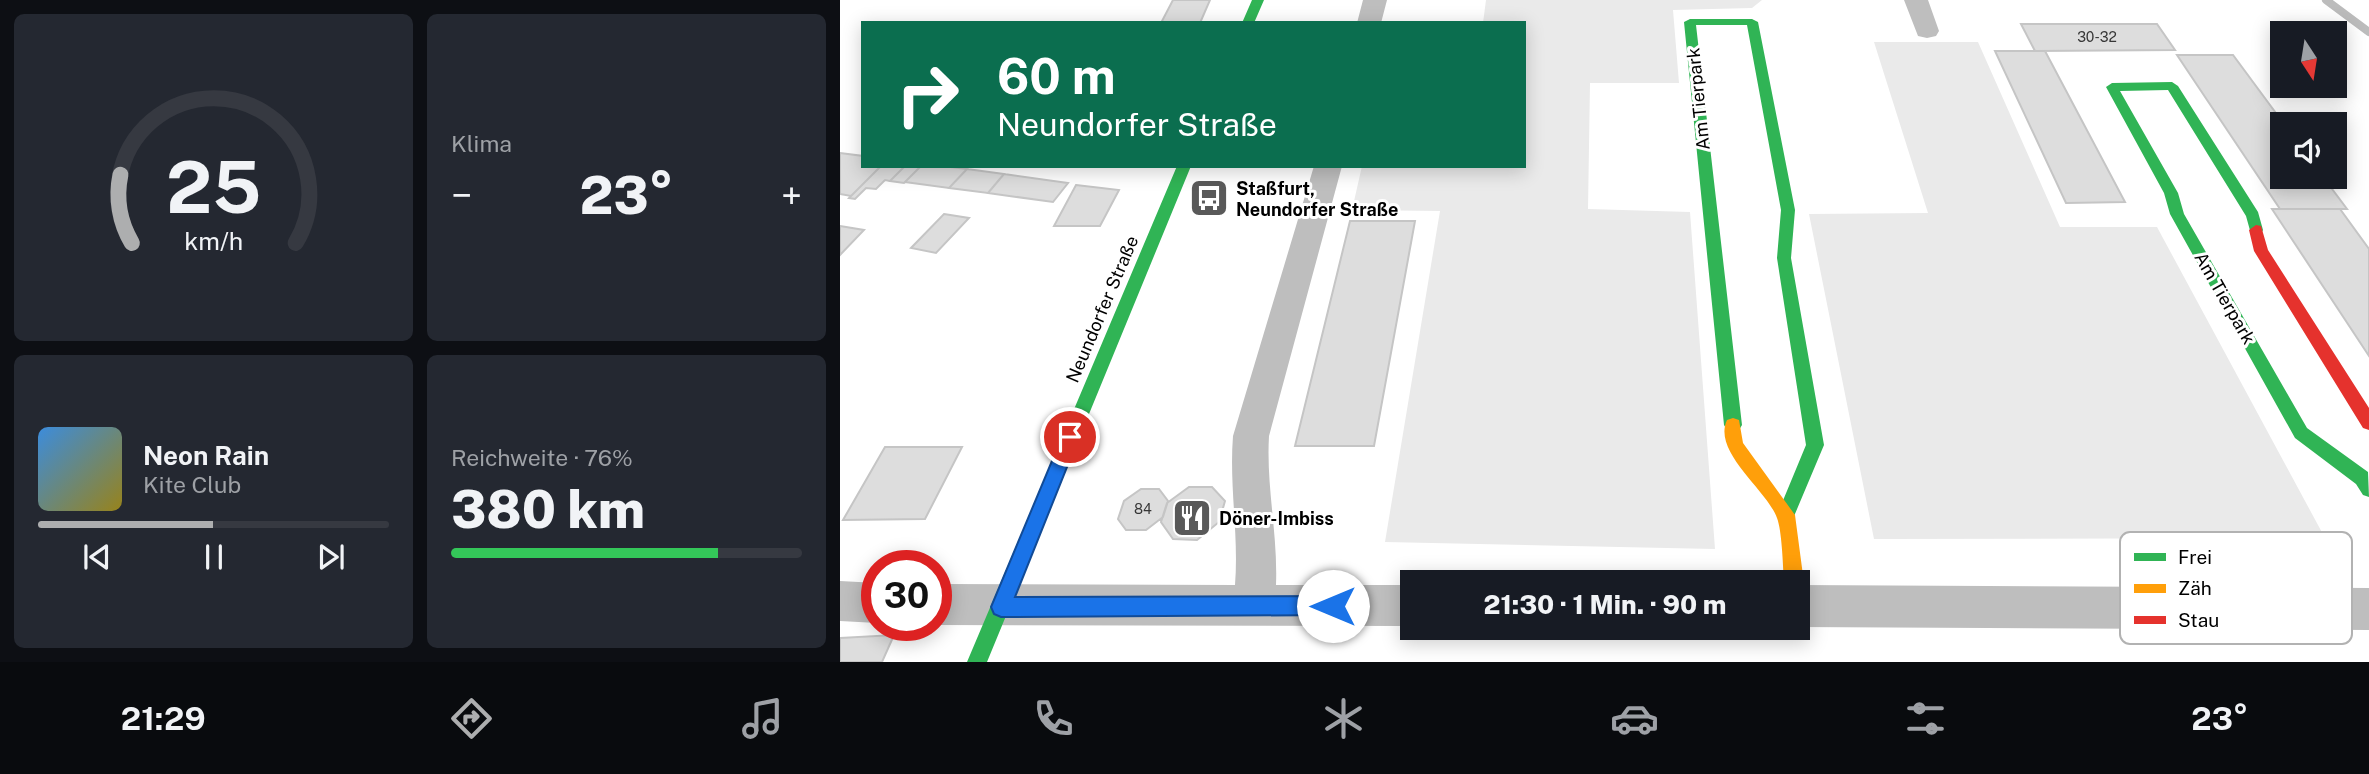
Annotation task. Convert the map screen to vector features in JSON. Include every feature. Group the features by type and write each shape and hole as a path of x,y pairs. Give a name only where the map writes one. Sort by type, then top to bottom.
{"street":[{"path":"1249,21 1258,0"},
{"path":"1370,21 1375,0"},
{"path":"1916,0 1927,31"},
{"name":"Am Tierpark","path":"1786,515 1735,445 1690,22 1752,22 1788,210 1784,258 1815,445 1786,515 1792,570"},
{"name":"Am Tierpark","path":"2367,473 2301,433 2177,214 2171,193 2112,87 2172,86 2253,216 2261,251 2369,424"},
{"name":"Neundorfer Straße","path":"977,662 1183,168"},
{"path":"1254,605 1257,555 1249,464 1251,436 1327,168"},
{"path":"840,601 861,602"},
{"path":"952,605 1400,606"},
{"path":"1810,606 2120,608"}],"shaded area":[{"path":"1486,0 1762,0 1752,8 1673,10 1679,83 1590,83 1588,209 1690,212 1715,549 1385,542 1440,211 1352,210 1362,168 1526,168 1526,21 1483,21"},
{"path":"1874,42 1978,42 2060,227 2157,227 2322,532 2120,532 2120,538 1874,539 1809,214 1928,213"}],"building":[{"path":"1173,0 1210,0 1201,21 1162,21"},
{"path":"2021,24 2157,24 2175,50 2035,51"},
{"path":"1995,51 2045,51 2125,202 2066,203"},
{"path":"2177,55 2233,55 2275,112 2270,112 2270,189 2332,189 2347,209 2280,209"},
{"path":"840,153 861,156 861,168 879,168 851,196 840,194"},
{"path":"879,168 903,168 890,181 885,180 876,189 866,188 855,199 849,198"},
{"path":"903,168 919,168 904,183 890,181"},
{"path":"919,168 967,169 949,188 905,182"},
{"path":"967,169 1004,174 988,193 949,188"},
{"path":"1004,174 1068,183 1053,202 988,193"},
{"path":"1076,185 1119,190 1100,226 1054,226"},
{"path":"2272,209 2340,209 2369,249 2369,356"},
{"path":"944,214 969,218 936,253 911,248"},
{"path":"1350,221 1415,221 1374,446 1295,446"},
{"path":"840,226 864,230 840,255"},
{"path":"885,447 962,447 925,519 843,520"},
{"path":"1189,487 1212,487 1225,501 1219,522 1197,540 1173,539 1161,522 1167,503"},
{"path":"1141,489 1159,489 1168,501 1163,517 1146,530 1126,530 1118,519 1124,501"},
{"path":"861,637 861,641 891,641 882,662 840,662 840,638"}],"waterway":[{"path":"2326,0 2369,32"}],"traffic: fast":[{"path":"1249,21 1258,0"},
{"path":"1733,425 1690,22 1752,22 1788,210 1784,258 1815,445 1786,515"},
{"path":"2256,230 2253,216 2172,86 2112,87 2171,193 2177,214 2301,433 2362,478 2369,489"},
{"path":"977,662 1183,168"}],"traffic: slow":[{"path":"1733,425 1735,445 1786,515 1792,570"}],"traffic: jam":[{"path":"2256,230 2261,251 2369,423"}],"place":[{"name":"Staßfurt, Neundorfer Straße","path":"1209,198"},
{"name":"Döner-Imbiss","path":"1192,518"}],"route":[{"path":"1070,437 1001,607 1333,606"}]}
